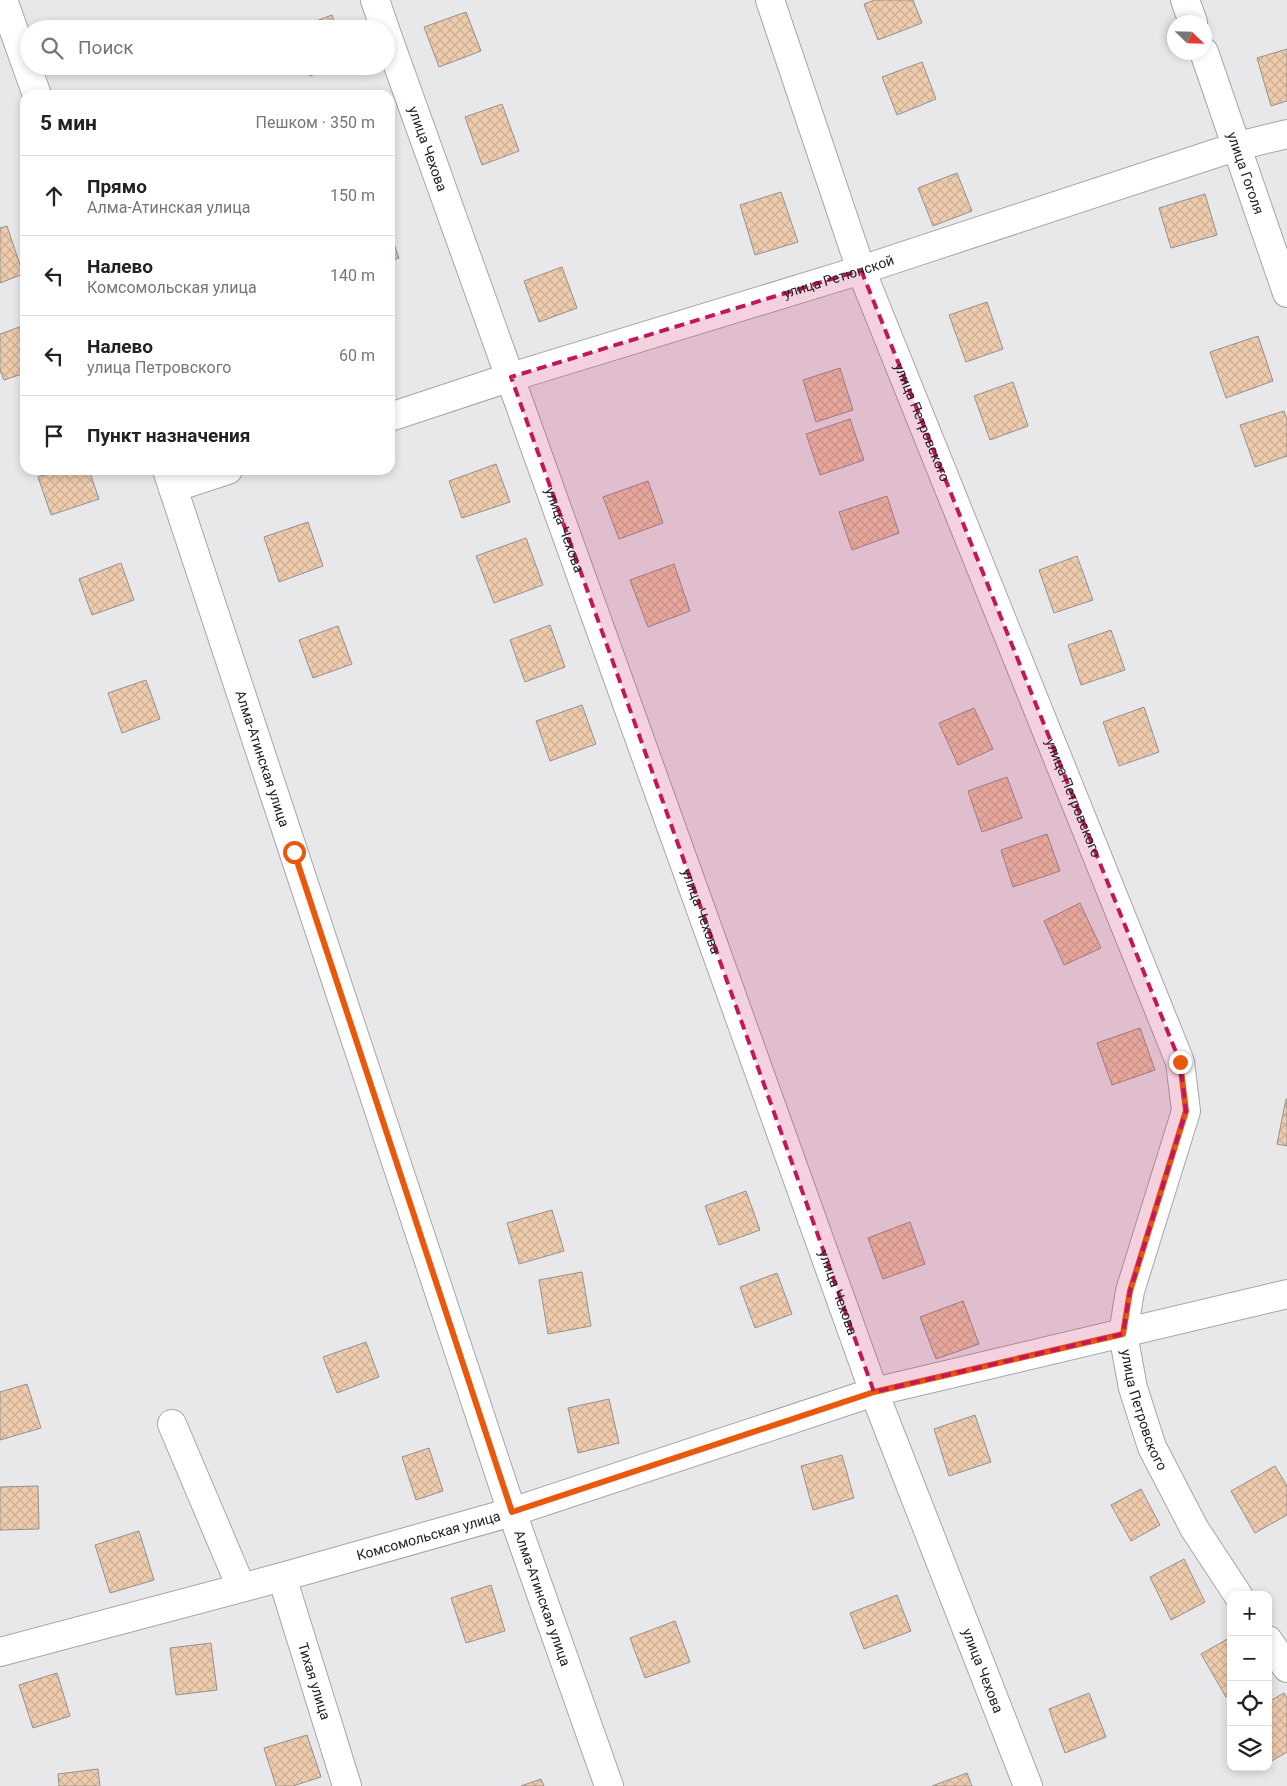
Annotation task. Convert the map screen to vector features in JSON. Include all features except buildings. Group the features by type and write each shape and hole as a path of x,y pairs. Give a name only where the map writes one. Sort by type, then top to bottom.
{"street":[{"path":"3,0 20,49"},
{"name":"улица Чехова","path":"375,0 382,20"},
{"name":"улица Петровского","path":"770,0 861,270 1180,1062 1186,1111 1130,1291 1123,1334 1133,1388 1152,1447 1194,1528 1235,1591"},
{"path":"1185,0 1190,15"},
{"name":"улица Чехова","path":"395,55 874,1392 1028,1786"},
{"name":"улица Гоголя","path":"1207,60 1287,293"},
{"path":"29,75 34,90"},
{"name":"улица Ретюнской","path":"395,415 511,377 861,270 1238,146 1287,134"},
{"path":"170,479 196,475"},
{"name":"Алма-Атинская улица","path":"170,479 512,1512 609,1786"},
{"name":"Комсомольская улица","path":"0,1652 282,1577 512,1512 874,1392 1287,1294"},
{"path":"172,1424 242,1587"},
{"name":"Тихая улица","path":"282,1577 347,1786"},
{"path":"1272,1646 1287,1668"}],"highlighted area":[{"path":"861,270 1180,1062 1186,1111 1130,1291 1123,1334 874,1392 511,377"}],"route":[{"path":"294,852 512,1512 874,1392 1123,1334 1130,1291 1186,1111 1180,1062"}]}
